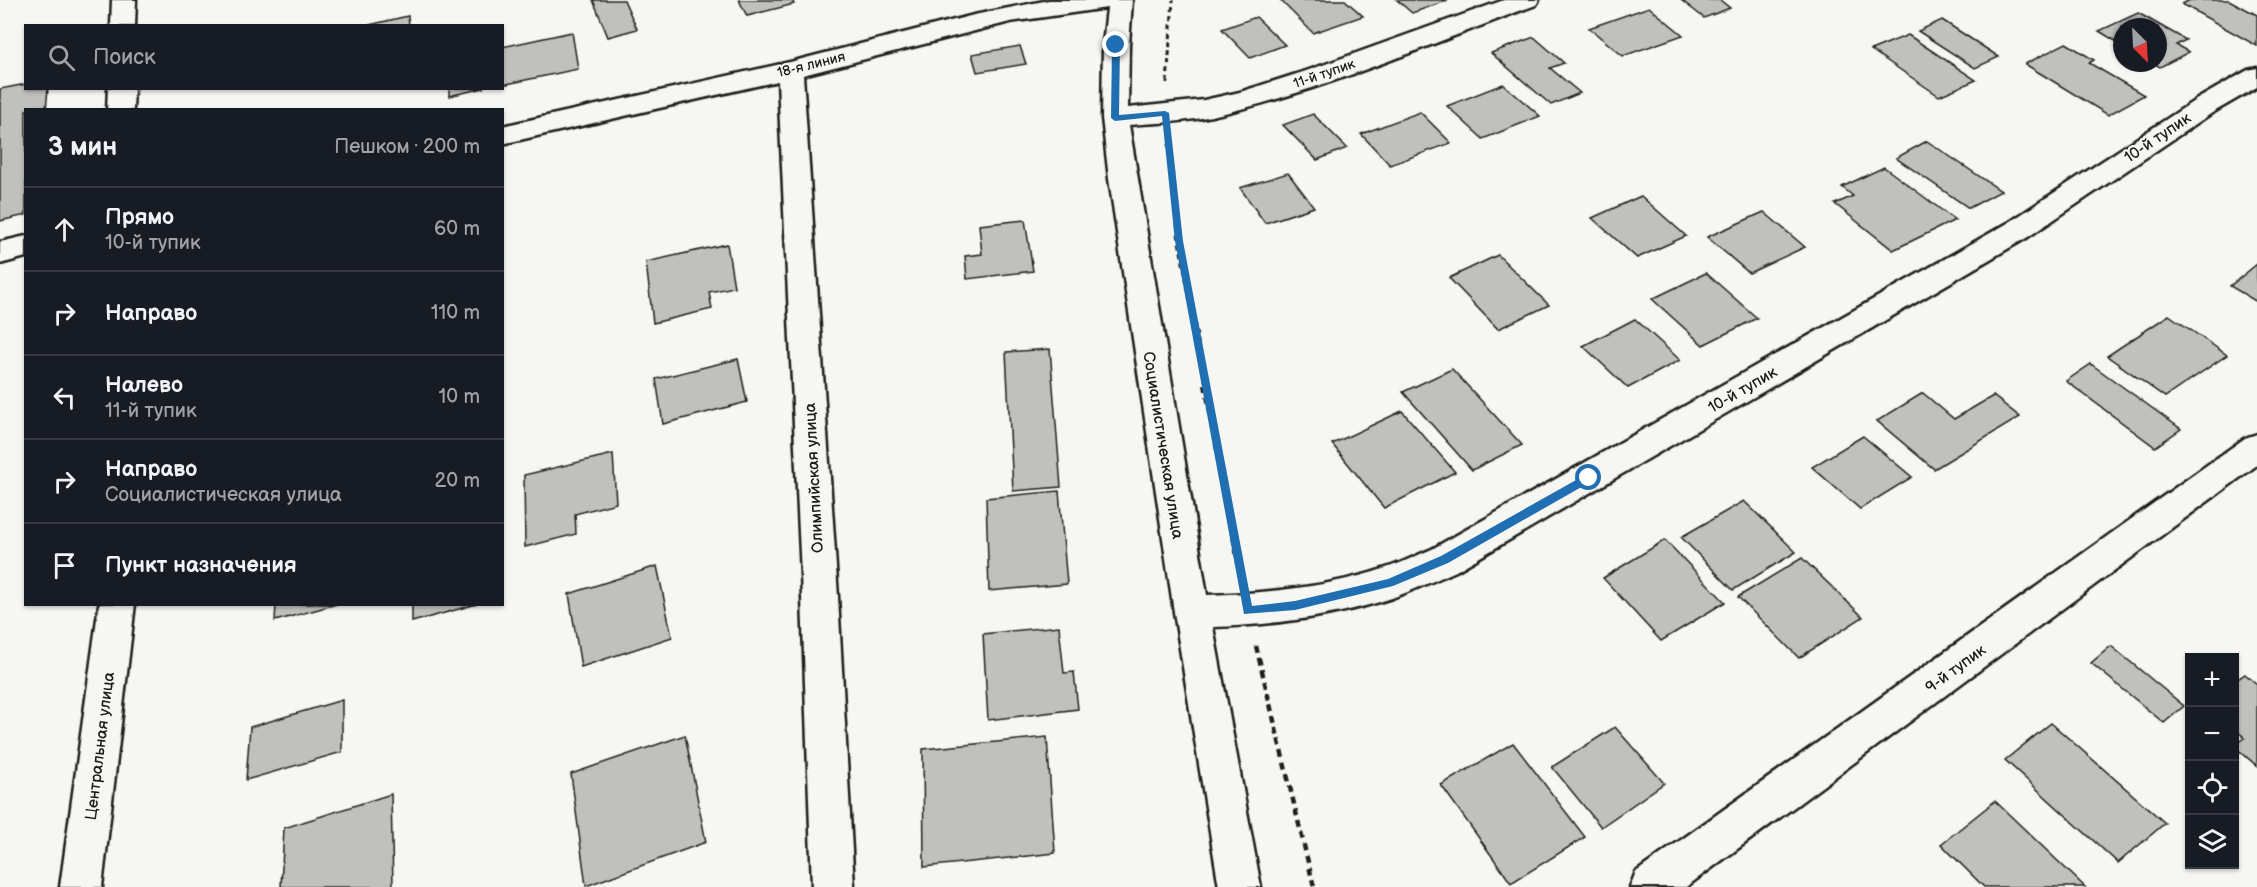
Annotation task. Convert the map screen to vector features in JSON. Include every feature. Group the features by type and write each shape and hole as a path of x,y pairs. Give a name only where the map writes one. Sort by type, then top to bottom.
{"street":[{"path":"123,24 124,0"},
{"name":"18-я линия","path":"504,135 790,70 1059,2 1120,0"},
{"name":"Социалистическая улица","path":"1120,0 1116,45 1115,118 1146,330 1240,887"},
{"name":"11-й тупик","path":"1115,118 1204,109 1246,99 1315,77 1527,0"},
{"name":"Олимпийская улица","path":"790,70 820,586 833,887"},
{"name":"10-й тупик","path":"1192,612 1248,611 1295,605 1389,583 1444,560 2018,230 2203,107 2257,76"},
{"path":"120,108 121,90"},
{"path":"0,253 24,247"},
{"name":"9-й тупик","path":"1651,887 2257,447"},
{"name":"Центральная улица","path":"80,887 117,606"}],"path":[{"path":"1173,0 1165,113 1179,241 1248,611 1314,887"}],"building":[{"path":"593,0 624,0 637,29 608,37"},
{"path":"739,0 792,0 794,4 747,16"},
{"path":"1345,0 1363,16 1313,33 1281,1"},
{"path":"1397,0 1449,0 1412,13"},
{"path":"1681,0 1720,0 1730,8 1704,18"},
{"path":"2190,0 2229,0 2257,15 2257,46 2182,4"},
{"path":"1649,7 1683,35 1623,56 1589,28"},
{"path":"2138,13 2147,18 2127,18"},
{"path":"408,16 409,24 374,24"},
{"path":"1256,17 1285,45 1250,58 1222,29"},
{"path":"1942,20 1999,57 1975,68 1918,31"},
{"path":"2113,25 2113,40 2099,31"},
{"path":"2167,29 2186,40 2176,45 2189,52 2167,63"},
{"path":"572,32 578,69 504,85 504,47"},
{"path":"1908,35 1976,80 1939,96 1871,50"},
{"path":"1534,37 1564,63 1550,68 1580,93 1551,105 1491,53"},
{"path":"2066,43 2094,60 2089,63 2144,95 2108,115 2025,64"},
{"path":"1020,46 1026,64 977,72 972,54"},
{"path":"24,84 24,90 48,90 46,108 24,108 24,215 0,221 0,89"},
{"path":"1503,84 1540,116 1483,139 1447,106"},
{"path":"449,90 475,90 449,96"},
{"path":"1420,112 1451,143 1390,165 1361,134"},
{"path":"1313,114 1347,148 1317,160 1283,125"},
{"path":"1927,141 2001,191 1969,208 1896,158"},
{"path":"1884,167 1955,220 1893,250 1835,204 1853,196 1842,187"},
{"path":"1288,173 1314,207 1265,223 1240,188"},
{"path":"1641,196 1686,236 1637,258 1592,218"},
{"path":"1764,212 1805,247 1749,273 1707,237"},
{"path":"1025,220 1033,271 967,279 965,256 982,254 979,225"},
{"path":"727,244 734,287 709,292 712,309 653,323 646,262"},
{"path":"1498,255 1549,305 1498,329 1449,278"},
{"path":"2257,264 2257,302 2230,286"},
{"path":"1706,273 1757,318 1703,345 1652,299"},
{"path":"2169,315 2227,355 2165,397 2107,356"},
{"path":"1635,319 1680,360 1628,388 1583,346"},
{"path":"1050,349 1061,487 1013,491 1006,352"},
{"path":"738,359 747,402 663,424 656,379"},
{"path":"2091,364 2181,429 2155,447 2066,381"},
{"path":"1452,369 1522,445 1472,470 1403,392"},
{"path":"1923,393 1954,419 1993,396 2020,417 1934,469 1877,421"},
{"path":"1402,411 1455,472 1384,508 1332,444"},
{"path":"1863,436 1912,477 1860,509 1812,467"},
{"path":"613,454 616,503 575,514 576,534 525,547 524,475"},
{"path":"1059,491 1067,584 989,591 986,498"},
{"path":"1744,501 1796,552 1733,590 1681,537"},
{"path":"1665,540 1725,602 1661,641 1603,578"},
{"path":"1802,558 1863,617 1799,658 1738,597"},
{"path":"657,566 672,637 581,667 569,594"},
{"path":"276,606 330,606 275,621"},
{"path":"412,606 470,606 412,622"},
{"path":"1059,626 1064,673 1074,672 1078,709 988,720 983,634"},
{"path":"2111,646 2184,706 2164,723 2091,663"},
{"path":"2245,674 2257,684 2257,766 2239,750 2239,742 2245,738 2239,733 2239,678"},
{"path":"342,700 342,752 246,780 250,727"},
{"path":"2051,723 2165,823 2118,863 2005,760"},
{"path":"1615,727 1664,783 1601,827 1552,767"},
{"path":"685,735 706,842 586,886 571,774"},
{"path":"1047,737 1055,853 924,867 923,749"},
{"path":"1513,743 1585,837 1511,883 1441,785"},
{"path":"391,794 393,887 281,887 284,828"},
{"path":"1995,801 2085,887 1984,887 1941,844"}],"route":[{"path":"1116,45 1115,118 1165,113 1179,241 1248,611 1295,605 1389,583 1444,560 1589,478"}]}
